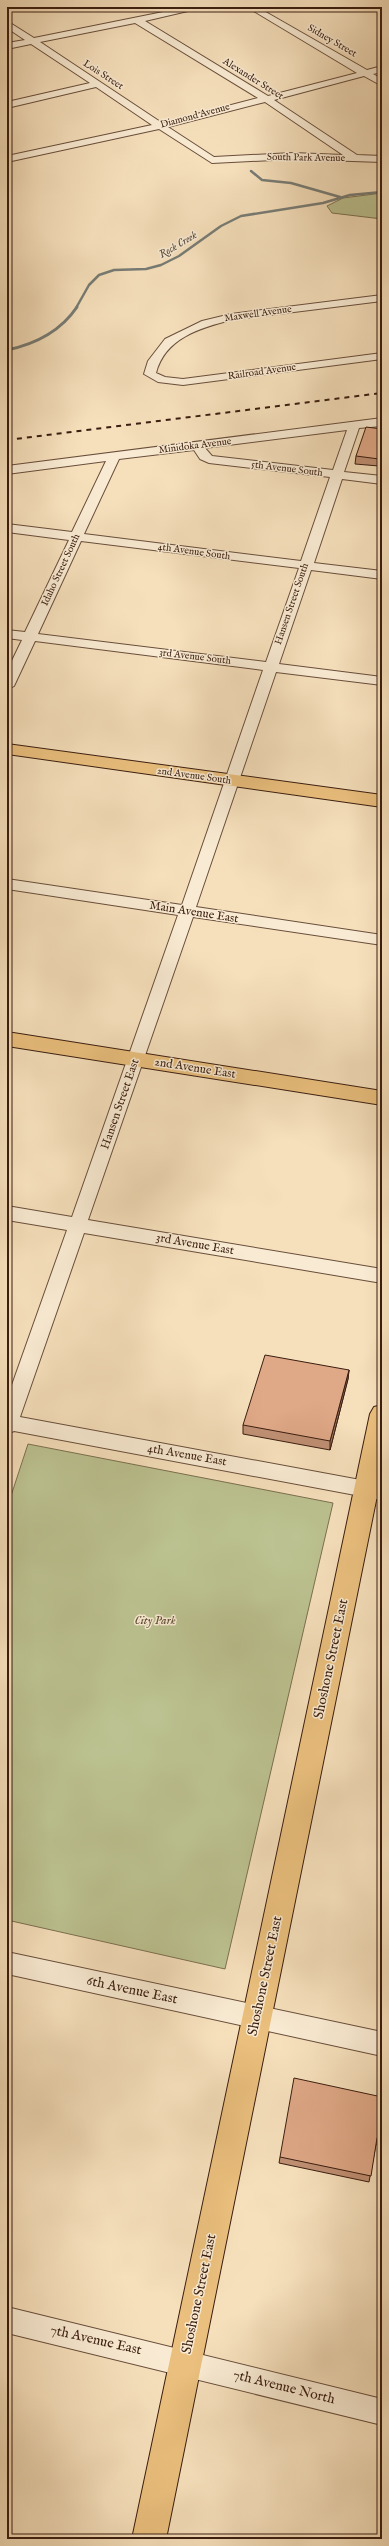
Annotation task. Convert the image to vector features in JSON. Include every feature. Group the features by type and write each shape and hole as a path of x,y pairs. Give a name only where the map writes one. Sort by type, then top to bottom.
{"main road":[{"name":"2nd Avenue South","path":"7,750 230,782 382,801"},
{"name":"2nd Avenue East","path":"7,1039 382,1098"},
{"name":"Shoshone Street East","path":"149,2539 257,2018 374,1491 382,1414"}],"street":[{"path":"7,46 200,7"},
{"name":"Sidney Street","path":"251,7 382,83"},
{"name":"Alexander Street","path":"137,20 265,98 356,159"},
{"name":"Lois Street","path":"7,24 187,144"},
{"name":"Diamond Avenue","path":"7,159 160,126 382,69"},
{"path":"7,105 98,84"},
{"name":"South Park Avenue","path":"187,144 212,160 226,161 292,156 382,159"},
{"name":"Maxwell Avenue","path":"151,366 152,360 168,343 188,330 209,322 231,317 382,298"},
{"name":"Railroad Avenue","path":"151,366 150,374 162,380 183,382 382,356"},
{"name":"Minidoka Avenue","path":"7,470 382,422"},
{"name":"Hansen Street South","path":"230,782 354,426"},
{"name":"5th Avenue South","path":"198,446 204,456 209,459 382,480"},
{"name":"Idaho Street South","path":"7,686 115,455"},
{"name":"4th Avenue South","path":"7,528 305,567 382,575"},
{"name":"3rd Avenue South","path":"7,634 382,681"},
{"name":"Hansen Street East","path":"8,1424 136,1059 230,782"},
{"name":"Main Avenue East","path":"7,884 382,940"},
{"name":"3rd Avenue East","path":"7,1212 382,1276"},
{"name":"4th Avenue East","path":"8,1424 374,1491"},
{"name":"6th Avenue East","path":"7,1963 382,2044"},
{"name":"7th Avenue East","path":"7,2320 185,2362"},
{"name":"7th Avenue North","path":"185,2362 382,2412"}],"green space":[{"path":"382,193 382,219 332,213 327,206 343,198"},
{"name":"City Park","path":"28,1444 333,1503 225,1969 7,1920 7,1508"}],"building":[{"path":"366,427 382,429 382,453 379,459 356,456"},
{"path":"265,1355 349,1370 330,1441 243,1425"},
{"path":"294,2078 382,2097 382,2139 377,2138 371,2176 280,2157"}],"waterway":[{"path":"251,171 262,180 291,183 340,197"},
{"name":"Rock Creek","path":"76,308 89,285 99,275 114,270 146,269 161,265 179,256 221,226 241,216 323,203 350,195 382,192"},
{"name":"Rock Creek","path":"7,350 28,344 46,336 63,323 77,307"}],"railway":[{"path":"7,440 382,393"}]}
